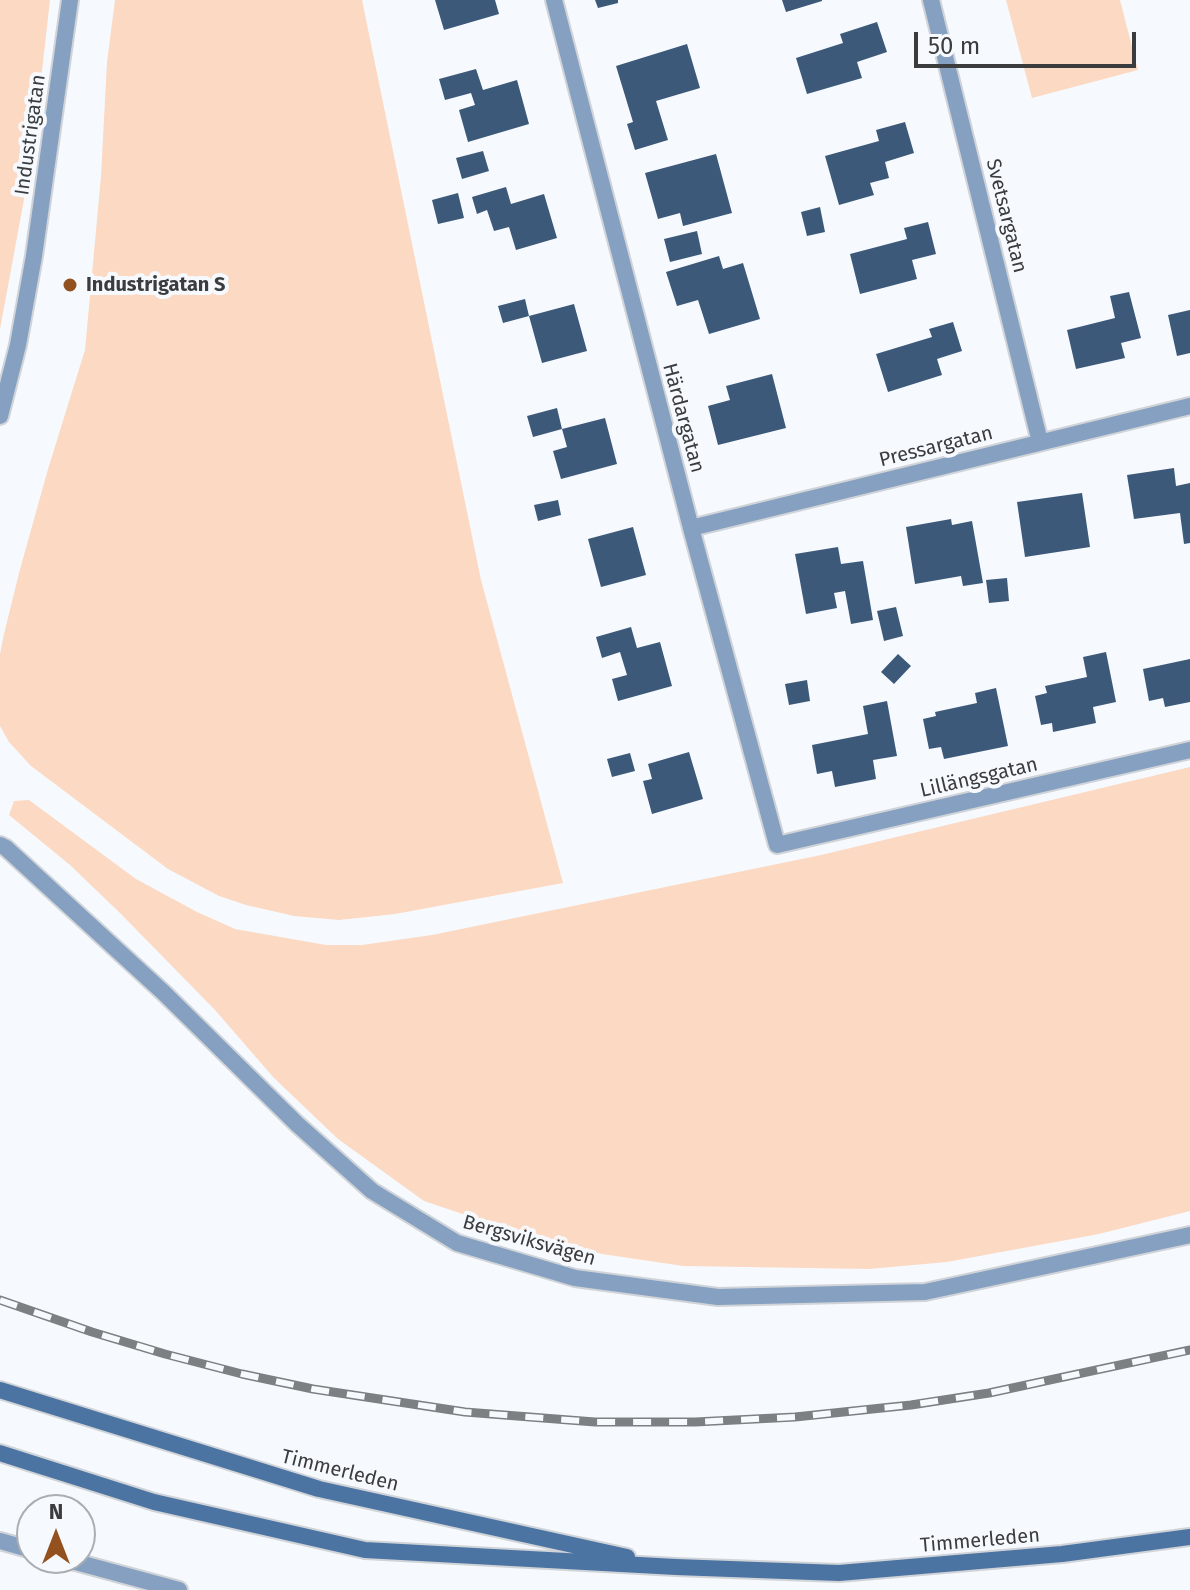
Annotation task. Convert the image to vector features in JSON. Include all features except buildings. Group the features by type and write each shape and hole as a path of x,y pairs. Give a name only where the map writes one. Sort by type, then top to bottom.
{"main road":[{"name":"Timmerleden","path":"0,1390 319,1489 676,1567"},
{"name":"Timmerleden","path":"0,1453 154,1502 365,1550 839,1573 1062,1554 1190,1537"}],"street":[{"name":"Industrigatan","path":"0,416 18,345 34,256 70,0"},
{"name":"Härdargatan","path":"554,0 777,845"},
{"name":"Svetsargatan","path":"931,0 1040,442"},
{"name":"Pressargatan","path":"691,528 1190,406"},
{"name":"Lillängsgatan","path":"777,845 1190,750"},
{"name":"Bergsviksvägen","path":"0,845 164,993 297,1124 372,1191 457,1243 575,1278 718,1297 925,1292 1190,1235"},
{"path":"96,1567 179,1590"}],"shaded area":[{"path":"0,0 50,0 33,151 0,329"},
{"path":"115,0 362,0 481,580 563,883 395,914 339,920 294,916 246,905 219,896 168,869 31,766 9,742 0,726 0,654 4,634 48,469 85,350 101,176 107,62"},
{"path":"1006,0 1120,0 1138,70 1032,98"},
{"path":"1190,767 1190,1211 1099,1234 947,1262 869,1269 683,1266 602,1254 510,1230 424,1201 338,1139 274,1078 215,1010 121,914 70,865 9,815 14,801 29,800 136,879 235,929 326,945 362,945 432,935 821,855"}],"railway":[{"path":"0,1300 165,1354 313,1389 465,1412 595,1422 695,1422 795,1417 911,1405 989,1393 1190,1350"}],"place":[{"name":"Industrigatan S","path":"70,285"}]}
